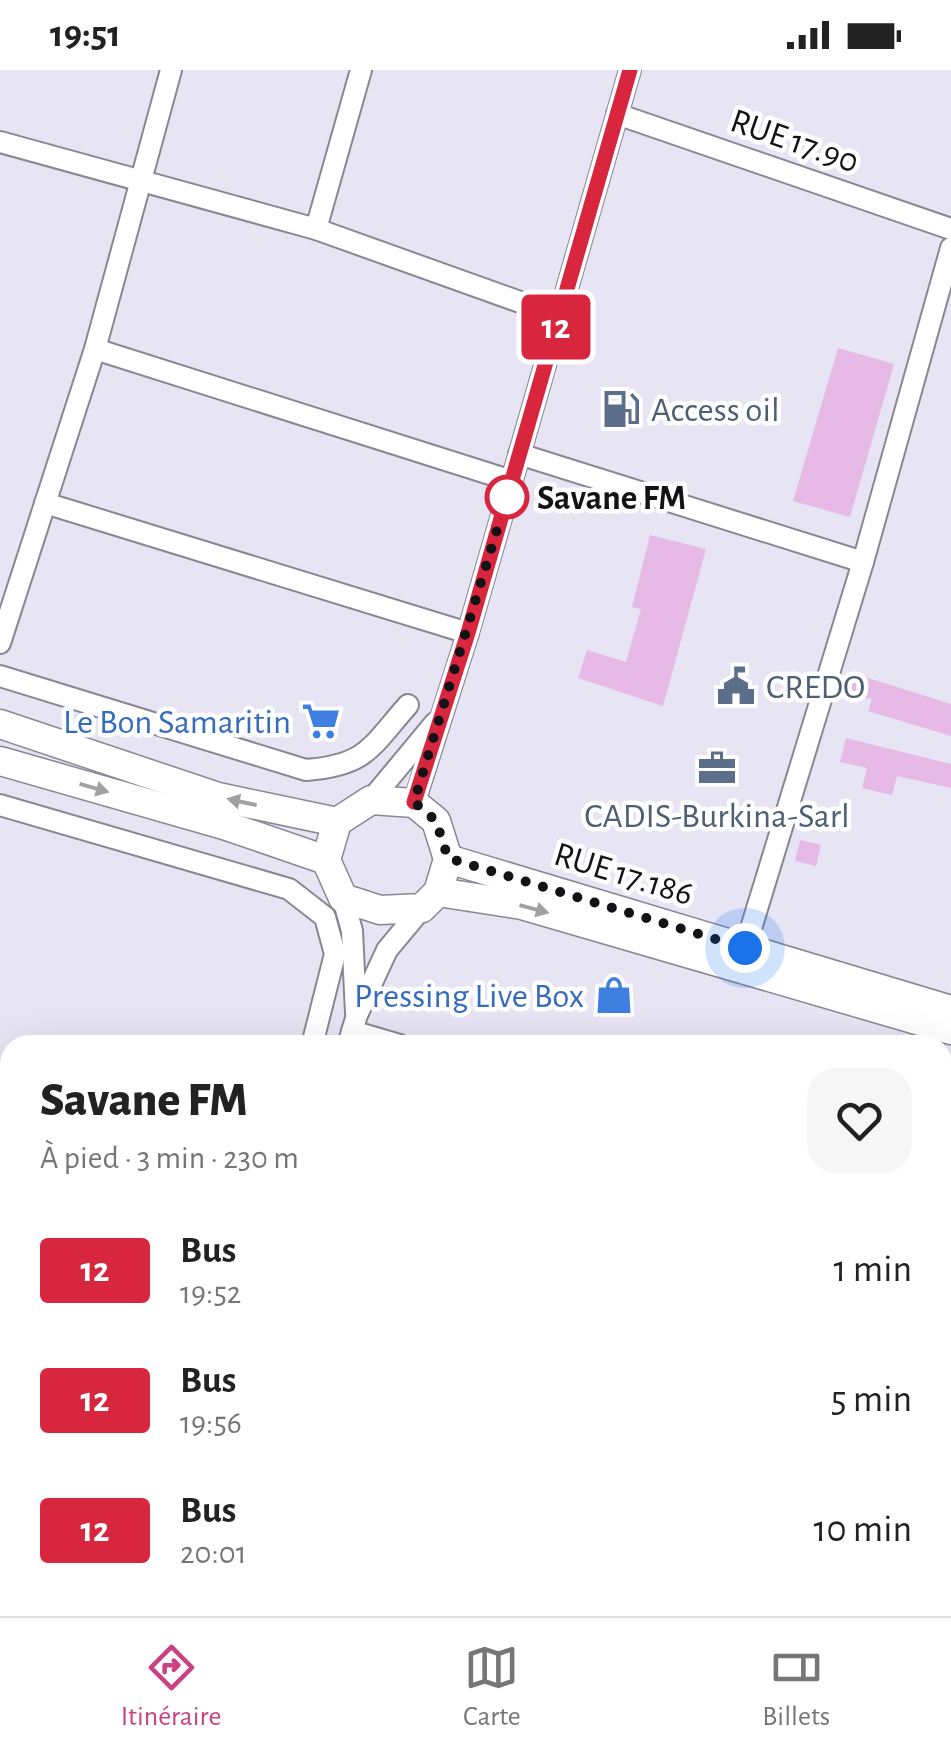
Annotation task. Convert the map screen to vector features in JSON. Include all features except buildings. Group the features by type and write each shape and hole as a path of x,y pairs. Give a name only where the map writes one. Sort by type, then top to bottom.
{"main road":[{"path":"0,724 218,797 337,822"},
{"path":"0,760 224,825 326,860"},
{"path":"430,900 448,858 436,821 414,802 371,800 337,822 326,860 343,898 380,910 430,900 522,905 951,1030"},
{"name":"RUE 17.186","path":"448,858 951,1010"}],"street":[{"path":"0,643 95,349 172,70"},
{"path":"316,228 360,70"},
{"path":"414,802 468,633 630,70"},
{"name":"RUE 17.90","path":"618,114 951,228"},
{"path":"0,142 316,228 559,316"},
{"path":"745,948 862,562 951,248"},
{"path":"95,349 512,480"},
{"path":"520,454 862,562"},
{"path":"45,503 468,633"},
{"path":"0,676 306,770 338,768 359,759 408,705"},
{"path":"371,800 442,714"},
{"path":"0,805 289,889 325,917 335,954 315,1035"},
{"path":"343,898 352,931 352,1030"},
{"path":"352,1030 387,950 430,900"}],"bus line":[{"name":"12","path":"414,802 468,633 630,70"}],"place":[{"name":"Access oil","path":"621,409"},
{"name":"Savane FM","path":"507,497"},
{"name":"CREDO","path":"736,686"},
{"name":"Le Bon Samaritin","path":"321,721"},
{"name":"CADIS-Burkina-Sarl","path":"717,768"},
{"name":"Pressing Live Box","path":"614,995"}],"route":[{"path":"507,497 414,802 436,821 448,858 745,948"}]}
